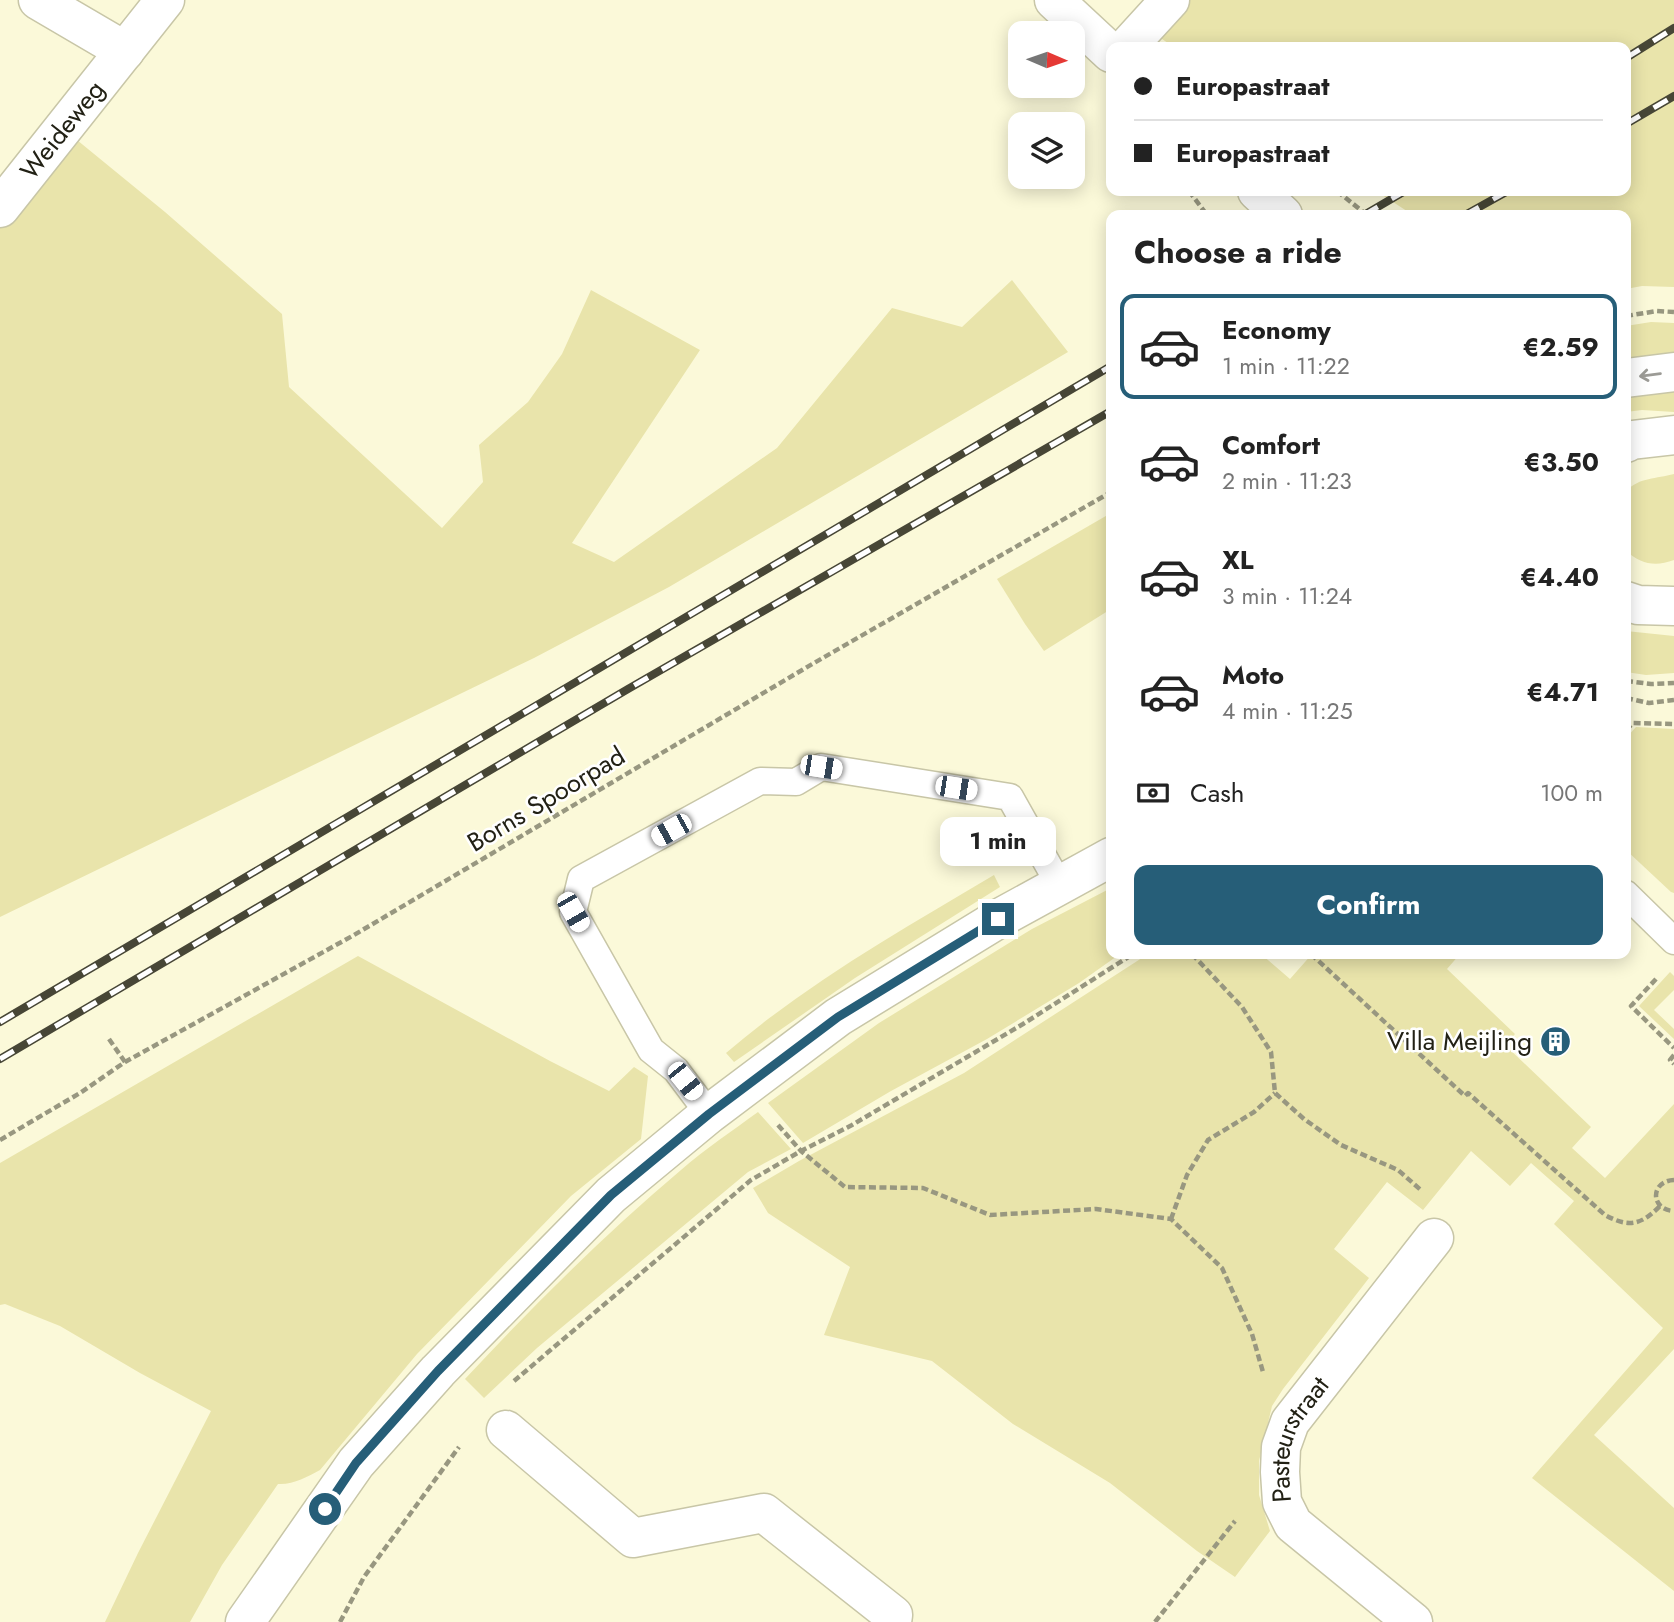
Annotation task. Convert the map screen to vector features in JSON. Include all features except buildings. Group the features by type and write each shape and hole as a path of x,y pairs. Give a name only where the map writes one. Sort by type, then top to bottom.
{"street":[{"path":"38,0 125,51"},
{"name":"Weideweg","path":"0,208 165,0"},
{"path":"1054,0 1106,48"},
{"path":"1132,42 1170,0"},
{"path":"1262,196 1278,210"},
{"path":"1631,377 1674,372"},
{"path":"1631,440 1674,435"},
{"path":"1631,603 1674,606"},
{"path":"245,1622 356,1463 438,1371 611,1195 709,1114 838,1017 998,919 1106,860"},
{"name":"Pasteurstraat","path":"1413,1622 1293,1524 1282,1502 1281,1447 1290,1422 1434,1238"},
{"path":"506,1430 633,1538 764,1513 893,1615 892,1622"}],"lane":[{"path":"709,1114 676,1070 651,1050 573,912 581,879 760,780 796,782 821,767 1010,797 1060,886"},
{"path":"1631,899 1674,941"}],"path":[{"path":"1343,196 1361,210"},
{"path":"1631,315 1657,310 1674,312"},
{"name":"Borns Spoorpad","path":"0,1140 80,1093 125,1062 354,935 814,663 1106,495"},
{"path":"1631,682 1674,683"},
{"path":"1631,699 1649,703 1674,700"},
{"path":"1631,725 1674,724"},
{"path":"513,1383 751,1180 852,1125 1023,1024 1125,959"},
{"path":"1197,959 1242,1007 1271,1052 1275,1093 1304,1119 1341,1146 1398,1170 1436,1203 1442,1222 1434,1238"},
{"path":"1316,959 1465,1096 1468,1093 1605,1215 1623,1223 1640,1222 1660,1206"},
{"path":"1657,978 1631,1006 1674,1048"},
{"path":"109,1039 125,1062"},
{"path":"1674,1055 1670,1060 1674,1065"},
{"path":"1171,1219 1187,1175 1208,1140 1254,1112 1275,1093"},
{"path":"801,1151 845,1186 923,1188 990,1215 1096,1209 1171,1219 1222,1268 1252,1334 1270,1396 1290,1422"},
{"path":"1674,1180 1665,1181 1657,1188 1656,1198 1665,1210 1674,1211"},
{"path":"340,1622 364,1577 461,1444"},
{"path":"1155,1622 1238,1517 1282,1502"}],"shaded area":[{"path":"1183,0 1674,0 1674,287 1631,288 1631,210 1405,210 1384,196 1631,196 1631,42 1166,42 1153,33"},
{"path":"66,131 165,212 282,314 289,387 442,528 483,482 479,445 528,402 562,354 591,290 700,350 572,543 614,562 777,448 892,308 962,327 1012,280 1068,352 669,587 534,658 0,917 0,216"},
{"path":"1651,322 1674,323 1674,358 1631,362 1631,325"},
{"path":"1674,389 1674,412 1631,411 1631,393"},
{"path":"1674,474 1674,560 1654,564 1631,555 1631,486"},
{"path":"1106,516 1106,612 1044,651 997,579"},
{"path":"1631,632 1674,636 1674,673 1646,675 1631,673"},
{"path":"1636,727 1674,729 1674,893 1631,855 1631,732"},
{"path":"994,875 1000,887 855,978 734,1062 726,1053 822,981"},
{"path":"1106,891 1106,959 1113,959 987,1039 803,1143 768,1103 879,1023 1032,929"},
{"path":"358,956 609,1091 634,1067 648,1076 641,1139 571,1196 417,1354 320,1470 294,1482 278,1484 222,1565 190,1622 105,1622 211,1411 60,1326 5,1304 0,1305 0,1163"},
{"path":"1140,959 1267,959 1290,979 1308,959 1456,959 1447,969 1515,1034 1505,1045 1591,1127 1572,1148 1605,1178 1674,1104 1674,1349 1594,1435 1674,1508 1674,1591 1532,1478 1663,1328 1554,1224 1574,1201 1531,1163 1510,1186 1471,1151 1423,1210 1387,1182 1334,1249 1369,1278 1272,1406 1259,1461 1259,1495 1270,1531 1235,1577 1110,1483 1013,1424 932,1361 824,1335 850,1267 768,1213 753,1188 964,1073"},
{"path":"1670,972 1674,976 1674,990 1654,1010 1674,1029 1674,1039 1639,1006"},
{"path":"758,1112 791,1149 748,1172 537,1348 484,1398 465,1379 543,1298 624,1220 690,1162"}],"railway":[{"path":"1631,55 1674,28"},
{"path":"1631,121 1674,96"},
{"path":"1373,210 1396,196"},
{"path":"1474,210 1499,196"},
{"path":"0,1022 1106,369"},
{"path":"0,1059 628,689 1106,414"}],"place":[{"name":"Villa Meijling","path":"1555,1041"}],"route":[{"path":"325,1509 356,1463 438,1371 611,1195 744,1086 838,1017 998,919"}]}
